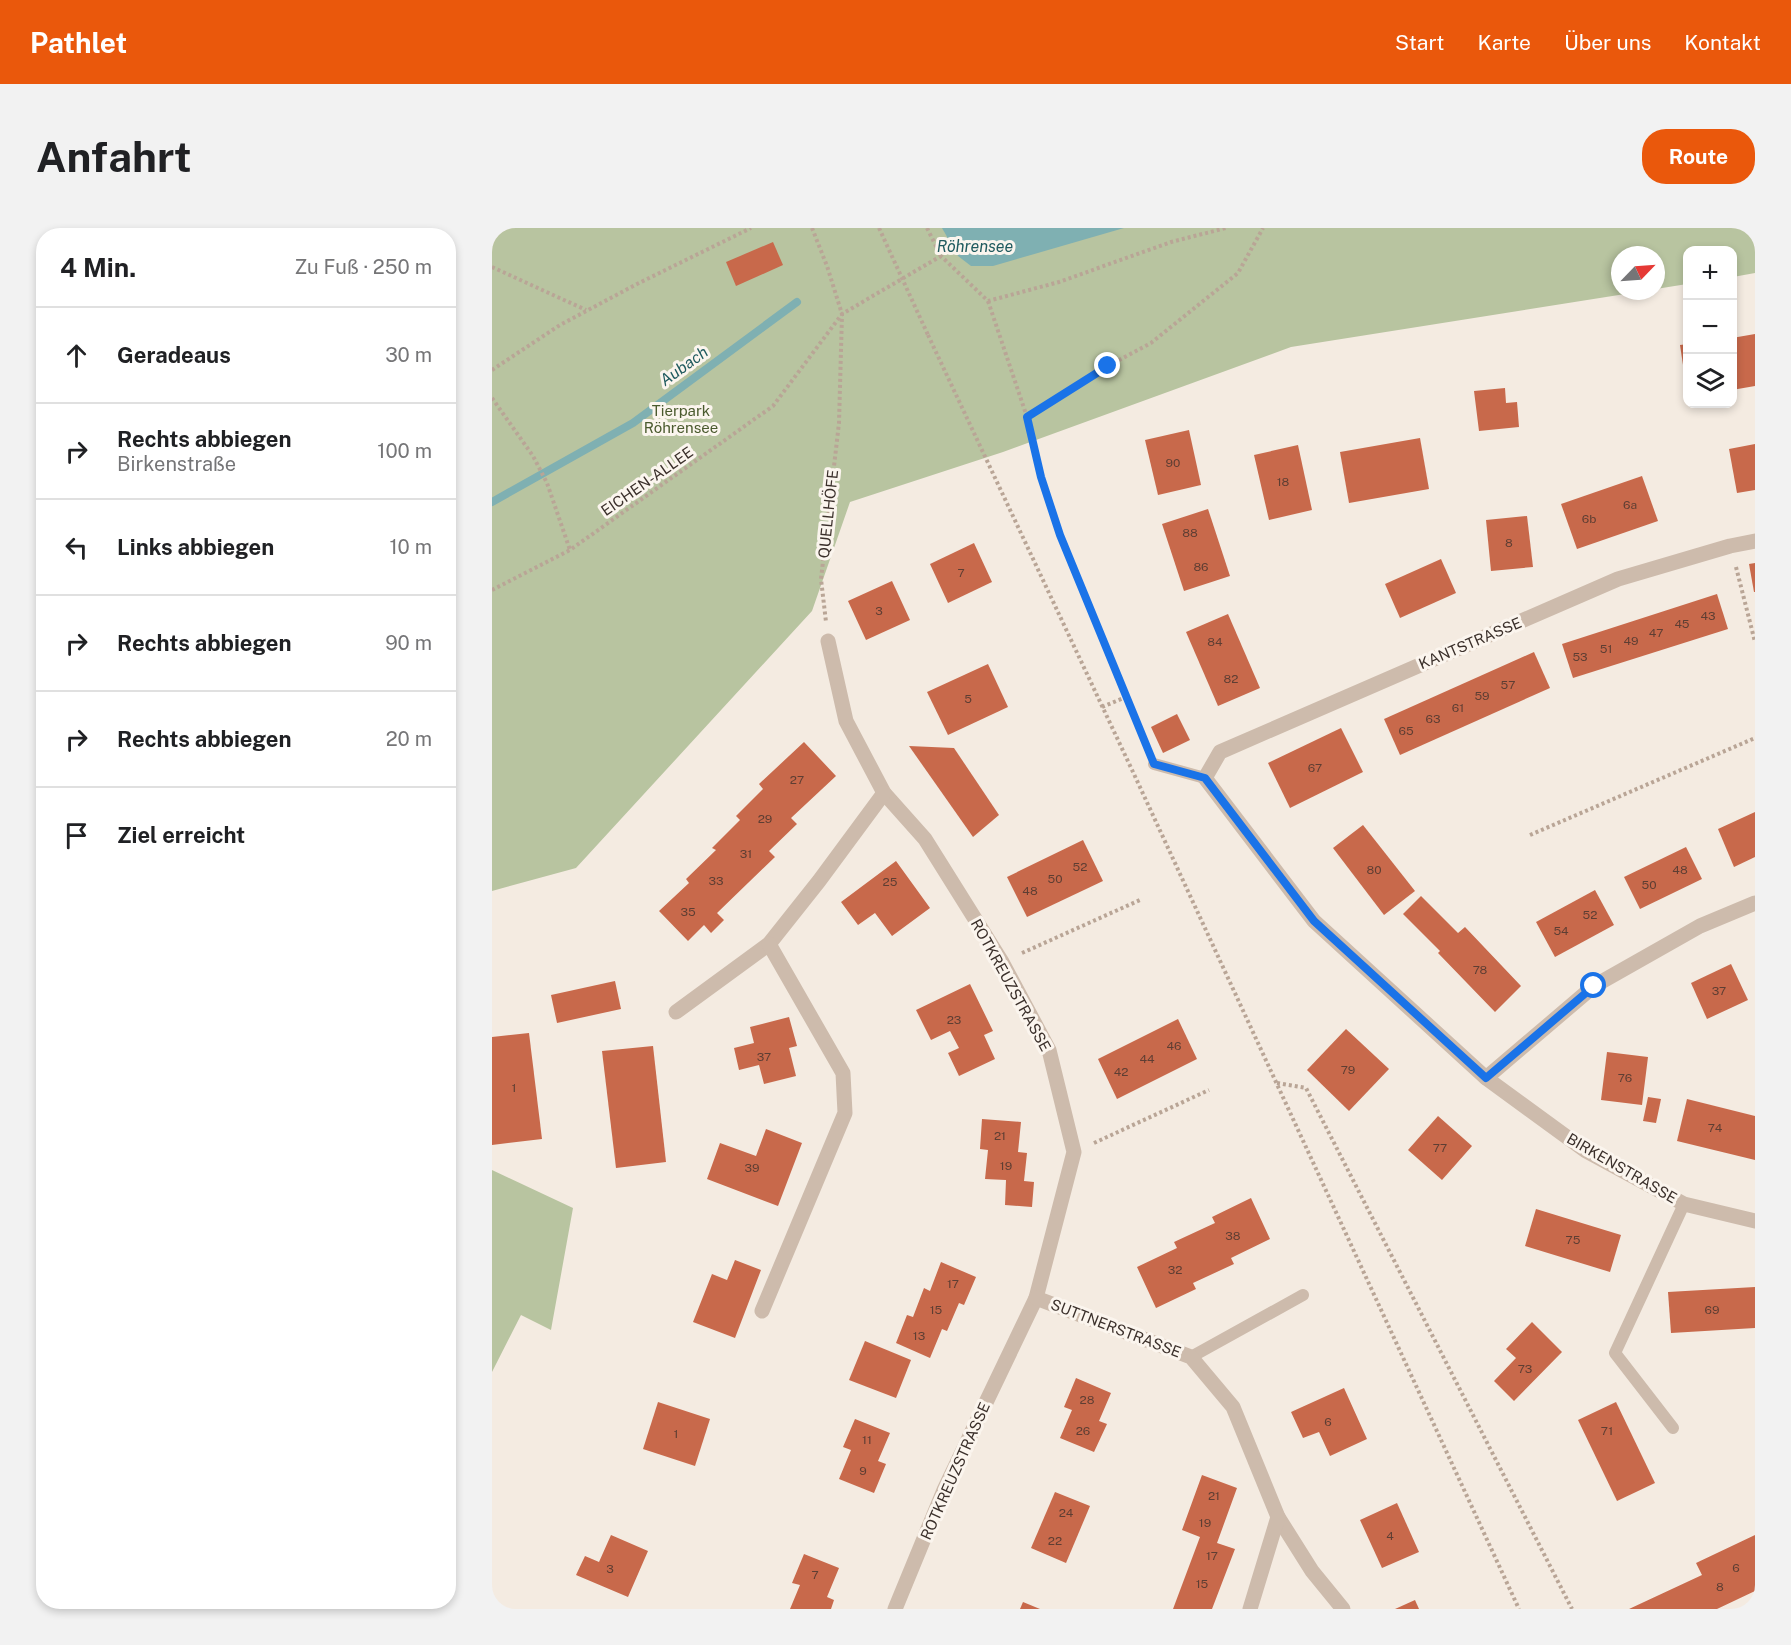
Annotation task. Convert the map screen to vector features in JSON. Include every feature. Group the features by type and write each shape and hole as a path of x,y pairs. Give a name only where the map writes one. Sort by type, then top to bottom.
{"street":[{"name":"KANTSTRASSE","path":"1205,778 1220,752 1618,579 1730,546 1755,541"},
{"path":"676,1012 769,944 884,794 846,721 828,641"},
{"name":"BIRKENSTRASSE","path":"1205,778 1314,921 1486,1078 1586,1151 1684,1204 1755,1221"},
{"name":"ROTKREUZSTRASSE","path":"884,794 925,839 1002,962 1049,1050 1074,1152 1036,1298 944,1490 895,1609"},
{"path":"1486,1078 1594,986 1700,926 1755,903"},
{"path":"762,1311 845,1113 843,1073 769,944"},
{"name":"SUTTNERSTRASSE","path":"1036,1298 1191,1357 1233,1407 1278,1517 1312,1571 1343,1609"},
{"path":"1250,1609 1278,1517"}],"lane":[{"path":"1154,764 1205,778"},
{"path":"1673,1428 1615,1353 1684,1204"},
{"path":"1191,1357 1303,1295"}],"path":[{"path":"492,370 587,310 751,228"},
{"name":"QUELLHÖFE","path":"812,228 842,314 838,423 821,579 828,641"},
{"path":"879,228 1519,1609"},
{"path":"927,228 940,256 988,301 1027,417 1041,477 1060,535 1154,764"},
{"path":"988,301 1059,282 1172,242 1226,228"},
{"path":"1027,417 1108,366 1151,343 1238,273 1263,228"},
{"path":"842,314 940,256"},
{"path":"492,267 587,310"},
{"name":"EICHEN-ALLEE","path":"492,590 570,550 773,406 842,314"},
{"path":"492,398 533,456 547,483 570,550"},
{"path":"1730,546 1755,642"},
{"path":"1102,707 1126,697"},
{"path":"1530,835 1755,738"},
{"path":"1002,962 1140,900"},
{"path":"1276,1083 1306,1088 1572,1609"},
{"path":"1074,1152 1209,1090"}],"green space":[{"name":"Tierpark Röhrensee","path":"492,228 1755,228 1755,273 1737,276 1737,246 1683,246 1683,285 1665,288 1665,246 1611,246 1611,296 1291,347 1003,452 850,502 812,611 576,868 492,891"},
{"path":"492,1170 573,1208 551,1330 521,1315 492,1372"}],"water":[{"name":"Röhrensee","path":"942,228 1124,228 993,266 971,266 958,256"}],"building":[{"path":"773,242 783,265 736,286 726,262"},
{"path":"1755,334 1755,386 1737,389 1737,337"},
{"path":"1680,345 1683,345 1683,365"},
{"path":"1505,388 1506,403 1517,402 1519,427 1479,431 1474,391"},
{"path":"1189,430 1201,485 1158,495 1145,440"},
{"path":"1420,438 1429,489 1349,503 1340,452"},
{"path":"1755,444 1755,490 1737,493 1729,449"},
{"path":"1298,445 1312,510 1269,520 1254,455"},
{"path":"1642,476 1658,521 1577,549 1561,504"},
{"path":"1208,509 1230,576 1184,591 1162,524"},
{"path":"1527,516 1533,567 1491,571 1486,520"},
{"path":"974,543 992,582 948,603 930,564"},
{"path":"1441,559 1456,593 1400,618 1385,584"},
{"path":"1755,563 1755,592 1754,592 1749,564"},
{"path":"892,581 910,620 866,640 848,601"},
{"path":"1717,594 1728,629 1573,678 1562,644"},
{"path":"1228,614 1260,688 1218,706 1186,632"},
{"path":"1534,652 1550,688 1400,755 1384,719"},
{"path":"988,664 1008,707 948,735 927,692"},
{"path":"1177,714 1190,740 1163,753 1151,727"},
{"path":"1341,728 1363,772 1290,808 1268,763"},
{"path":"804,742 836,776 791,818 797,824 769,851 775,857 717,913 724,920 711,933 704,925 688,941 659,911 689,883 686,879 716,850 712,848 740,820 736,816 763,789 759,784"},
{"path":"909,746 954,748 999,815 973,837"},
{"path":"1755,812 1755,857 1734,867 1718,829"},
{"path":"1363,825 1415,891 1384,915 1333,848"},
{"path":"1083,840 1103,881 1027,917 1007,877"},
{"path":"1686,847 1702,879 1640,909 1624,877"},
{"path":"896,861 930,908 892,936 875,913 858,925 841,902"},
{"path":"1595,890 1614,925 1555,957 1536,922"},
{"path":"1421,896 1458,933 1465,927 1521,986 1495,1012 1403,914"},
{"path":"1731,964 1748,1000 1707,1019 1691,983"},
{"path":"615,981 621,1009 557,1023 551,995"},
{"path":"970,984 993,1031 984,1035 995,1059 959,1076 948,1053 959,1048 950,1031 931,1040 916,1010"},
{"path":"789,1017 797,1046 789,1048 796,1076 764,1084 759,1065 739,1070 734,1048 754,1043 750,1027"},
{"path":"1178,1019 1197,1059 1117,1099 1098,1059"},
{"path":"1346,1029 1389,1069 1349,1111 1307,1070"},
{"path":"529,1033 542,1139 492,1145 492,1037"},
{"path":"653,1046 666,1162 616,1168 602,1051"},
{"path":"1607,1052 1648,1057 1642,1105 1601,1100"},
{"path":"1648,1097 1661,1099 1656,1123 1643,1121"},
{"path":"1687,1099 1755,1116 1755,1160 1677,1141"},
{"path":"1438,1116 1472,1146 1442,1180 1408,1150"},
{"path":"982,1119 1021,1122 1018,1152 1027,1153 1024,1181 1034,1182 1032,1207 1005,1205 1006,1180 985,1179 988,1150 980,1149"},
{"path":"766,1129 802,1143 778,1206 707,1179 720,1143 756,1156"},
{"path":"1251,1198 1270,1239 1231,1258 1234,1264 1193,1283 1196,1289 1156,1308 1137,1267 1177,1248 1174,1242 1215,1223 1212,1217"},
{"path":"1536,1209 1621,1235 1610,1272 1525,1246"},
{"path":"735,1260 761,1270 735,1338 693,1322 712,1274 727,1280"},
{"path":"941,1262 976,1277 964,1305 959,1303 947,1331 942,1329 930,1358 896,1343 907,1315 913,1317 924,1288 930,1291"},
{"path":"1755,1287 1755,1328 1671,1333 1668,1292"},
{"path":"1532,1322 1562,1352 1514,1401 1494,1381 1516,1358 1506,1349"},
{"path":"865,1341 911,1360 896,1398 849,1380"},
{"path":"1076,1378 1111,1393 1099,1421 1107,1424 1094,1452 1060,1438 1072,1410 1064,1407"},
{"path":"1344,1388 1367,1439 1330,1456 1319,1432 1303,1438 1291,1412"},
{"path":"658,1402 710,1419 695,1466 643,1449"},
{"path":"1616,1402 1655,1483 1617,1501 1578,1420"},
{"path":"855,1419 890,1433 878,1461 886,1464 874,1493 839,1479 851,1450 843,1447"},
{"path":"1202,1475 1237,1488 1217,1543 1235,1549 1212,1609 1173,1609 1200,1537 1182,1530"},
{"path":"1055,1492 1090,1506 1066,1563 1031,1548"},
{"path":"1397,1503 1419,1552 1382,1568 1360,1520"},
{"path":"611,1535 648,1551 628,1597 576,1575 585,1556 599,1562"},
{"path":"1755,1535 1755,1591 1717,1609 1629,1609 1702,1575 1696,1563"},
{"path":"804,1554 839,1568 827,1597 834,1600 831,1609 790,1609 800,1585 792,1583"},
{"path":"1415,1600 1419,1609 1395,1609"},
{"path":"1023,1602 1040,1609 1020,1609"}],"waterway":[{"name":"Aubach","path":"492,502 633,423 797,302"}],"route":[{"path":"1108,366 1027,417 1041,477 1060,535 1154,764 1205,778 1314,921 1486,1078 1594,986"}]}
